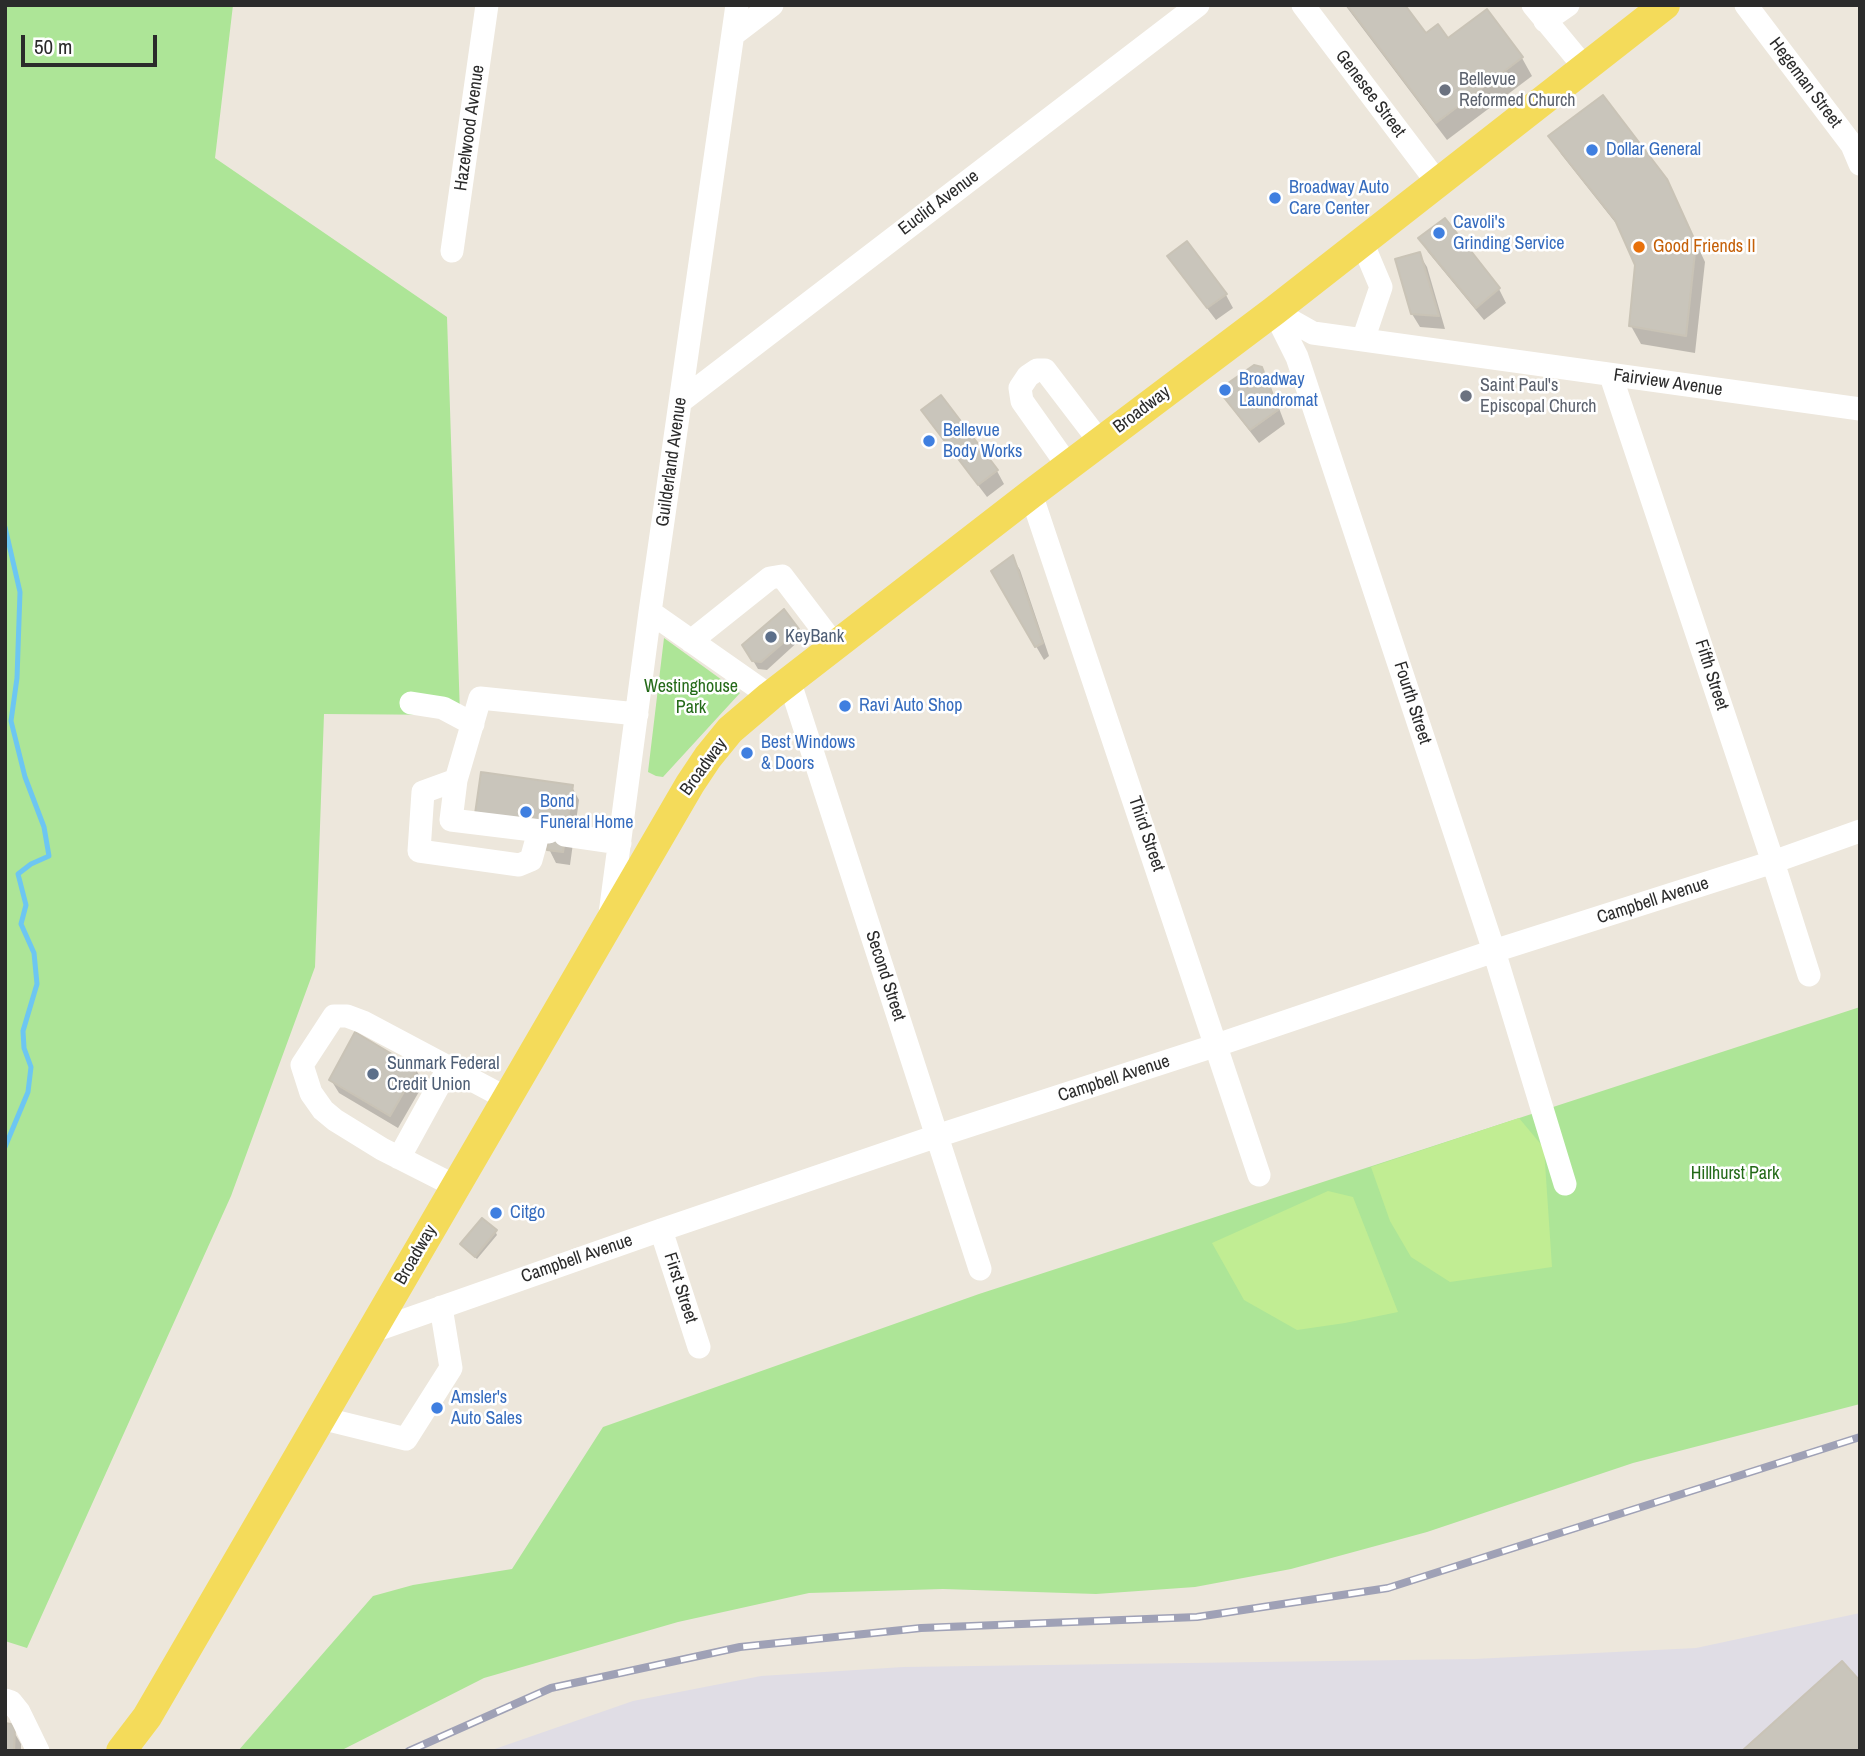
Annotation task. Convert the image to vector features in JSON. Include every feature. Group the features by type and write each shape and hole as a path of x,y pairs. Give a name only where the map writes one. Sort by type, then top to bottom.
{"main road":[{"name":"Broadway","path":"121,1751 147,1717 690,784 730,730 1031,494 1274,311 1585,68 1654,9"}],"street":[{"name":"Hazelwood Avenue","path":"452,251 487,5"},
{"name":"Guilderland Avenue","path":"610,919 650,612 737,5"},
{"path":"734,34 772,5"},
{"name":"Euclid Avenue","path":"681,401 1198,5"},
{"name":"Genesee Street","path":"1303,5 1437,182"},
{"path":"1568,5 1539,13 1585,68"},
{"name":"Hegeman Street","path":"1746,5 1852,145 1860,163"},
{"path":"1362,242 1381,287 1363,340"},
{"name":"Fairview Avenue","path":"1274,311 1313,333 1860,409"},
{"name":"Fourth Street","path":"1274,311 1297,357 1494,951 1565,1184"},
{"path":"1068,466 1022,401 1020,388 1028,376 1037,370 1045,370 1100,442"},
{"name":"Fifth Street","path":"1611,376 1809,975"},
{"name":"Third Street","path":"1031,494 1259,1175"},
{"path":"691,641 770,578 782,576 836,647"},
{"path":"650,612 691,641 780,689"},
{"name":"Second Street","path":"780,689 937,1136 980,1269"},
{"path":"445,855 457,780 480,698 637,713"},
{"path":"411,703 443,708 473,724"},
{"path":"457,780 423,792 419,851 519,865 531,860 551,833"},
{"path":"451,820 620,843"},
{"name":"Campbell Avenue","path":"371,1332 937,1136 1494,951 1773,862 1860,831"},
{"path":"455,1186 399,1158 335,1120 323,1110 311,1093 302,1065 334,1016 347,1016 506,1098"},
{"path":"399,1158 449,1067"},
{"name":"First Street","path":"662,1230 699,1347"},
{"path":"321,1418 406,1439 451,1368 441,1307"},
{"path":"5,1700 11,1702 19,1712 38,1751"}],"shaded area":[{"path":"1860,1613 1860,1751 489,1751 633,1701 761,1676 903,1667 1474,1659 1696,1648"}],"green space":[{"path":"5,5 233,5 215,158 447,317 460,715 324,714 315,967 231,1196 27,1648 5,1641"},
{"name":"Westinghouse Park","path":"664,638 740,693 663,777 648,772"},
{"name":"Hillhurst Park","path":"1860,1007 1860,1404 1633,1463 1427,1532 1291,1569 1195,1587 1096,1594 943,1589 809,1593 678,1622 484,1678 340,1751 238,1751 373,1596 413,1585 512,1569 603,1427 979,1294"},
{"path":"1519,1118 1544,1148 1552,1267 1450,1282 1411,1257 1390,1221 1371,1167"},
{"path":"1328,1191 1353,1197 1398,1312 1297,1330 1244,1300 1212,1243"}],"building":[{"name":"Bellevue Reformed Church","path":"1347,5 1405,5 1426,33 1438,24 1448,38 1487,9 1523,57 1436,123"},
{"path":"1603,95 1667,179 1696,243 1686,336 1629,326 1635,265 1615,220 1548,136"},
{"path":"1445,218 1500,288 1476,308 1418,238"},
{"path":"1187,241 1227,294 1207,308 1167,256"},
{"path":"1420,252 1439,316 1411,314 1395,259"},
{"path":"1254,365 1262,367 1278,410 1250,430 1218,390"},
{"path":"941,395 998,470 978,485 921,410"},
{"path":"1013,555 1043,643 1035,647 991,571"},
{"name":"KeyBank","path":"784,609 799,629 761,662 752,661 742,645"},
{"path":"481,772 573,785 563,852 547,850 550,825 475,814"},
{"name":"Sunmark Federal Credit Union","path":"355,1032 417,1069 390,1116 329,1080"},
{"name":"Citgo","path":"482,1218 497,1230 475,1257 460,1244"},
{"path":"1842,1661 1860,1681 1860,1751 1742,1751"},
{"path":"5,1723 11,1724 15,1729 14,1751 5,1751"}],"waterway":[{"path":"5,527 20,592 17,678 11,721 25,777 44,827 49,856 31,864 18,874 26,905 21,924 34,953 37,984 23,1031 24,1048 31,1067 28,1092 5,1147"}],"railway":[{"path":"409,1751 551,1688 740,1647 921,1628 1197,1617 1388,1588 1860,1437"}],"place":[{"name":"Bellevue Reformed Church","path":"1445,90"},
{"name":"Dollar General","path":"1592,150"},
{"name":"Broadway Auto Care Center","path":"1275,198"},
{"name":"Cavoli's Grinding Service","path":"1439,233"},
{"name":"Good Friends II","path":"1639,247"},
{"name":"Broadway Laundromat","path":"1225,390"},
{"name":"Saint Paul's Episcopal Church","path":"1466,396"},
{"name":"Bellevue Body Works","path":"929,441"},
{"name":"KeyBank","path":"771,637"},
{"name":"Ravi Auto Shop","path":"845,706"},
{"name":"Best Windows & Doors","path":"747,753"},
{"name":"Bond Funeral Home","path":"526,812"},
{"name":"Sunmark Federal Credit Union","path":"373,1074"},
{"name":"Citgo","path":"496,1213"},
{"name":"Amsler's Auto Sales","path":"437,1408"}]}
